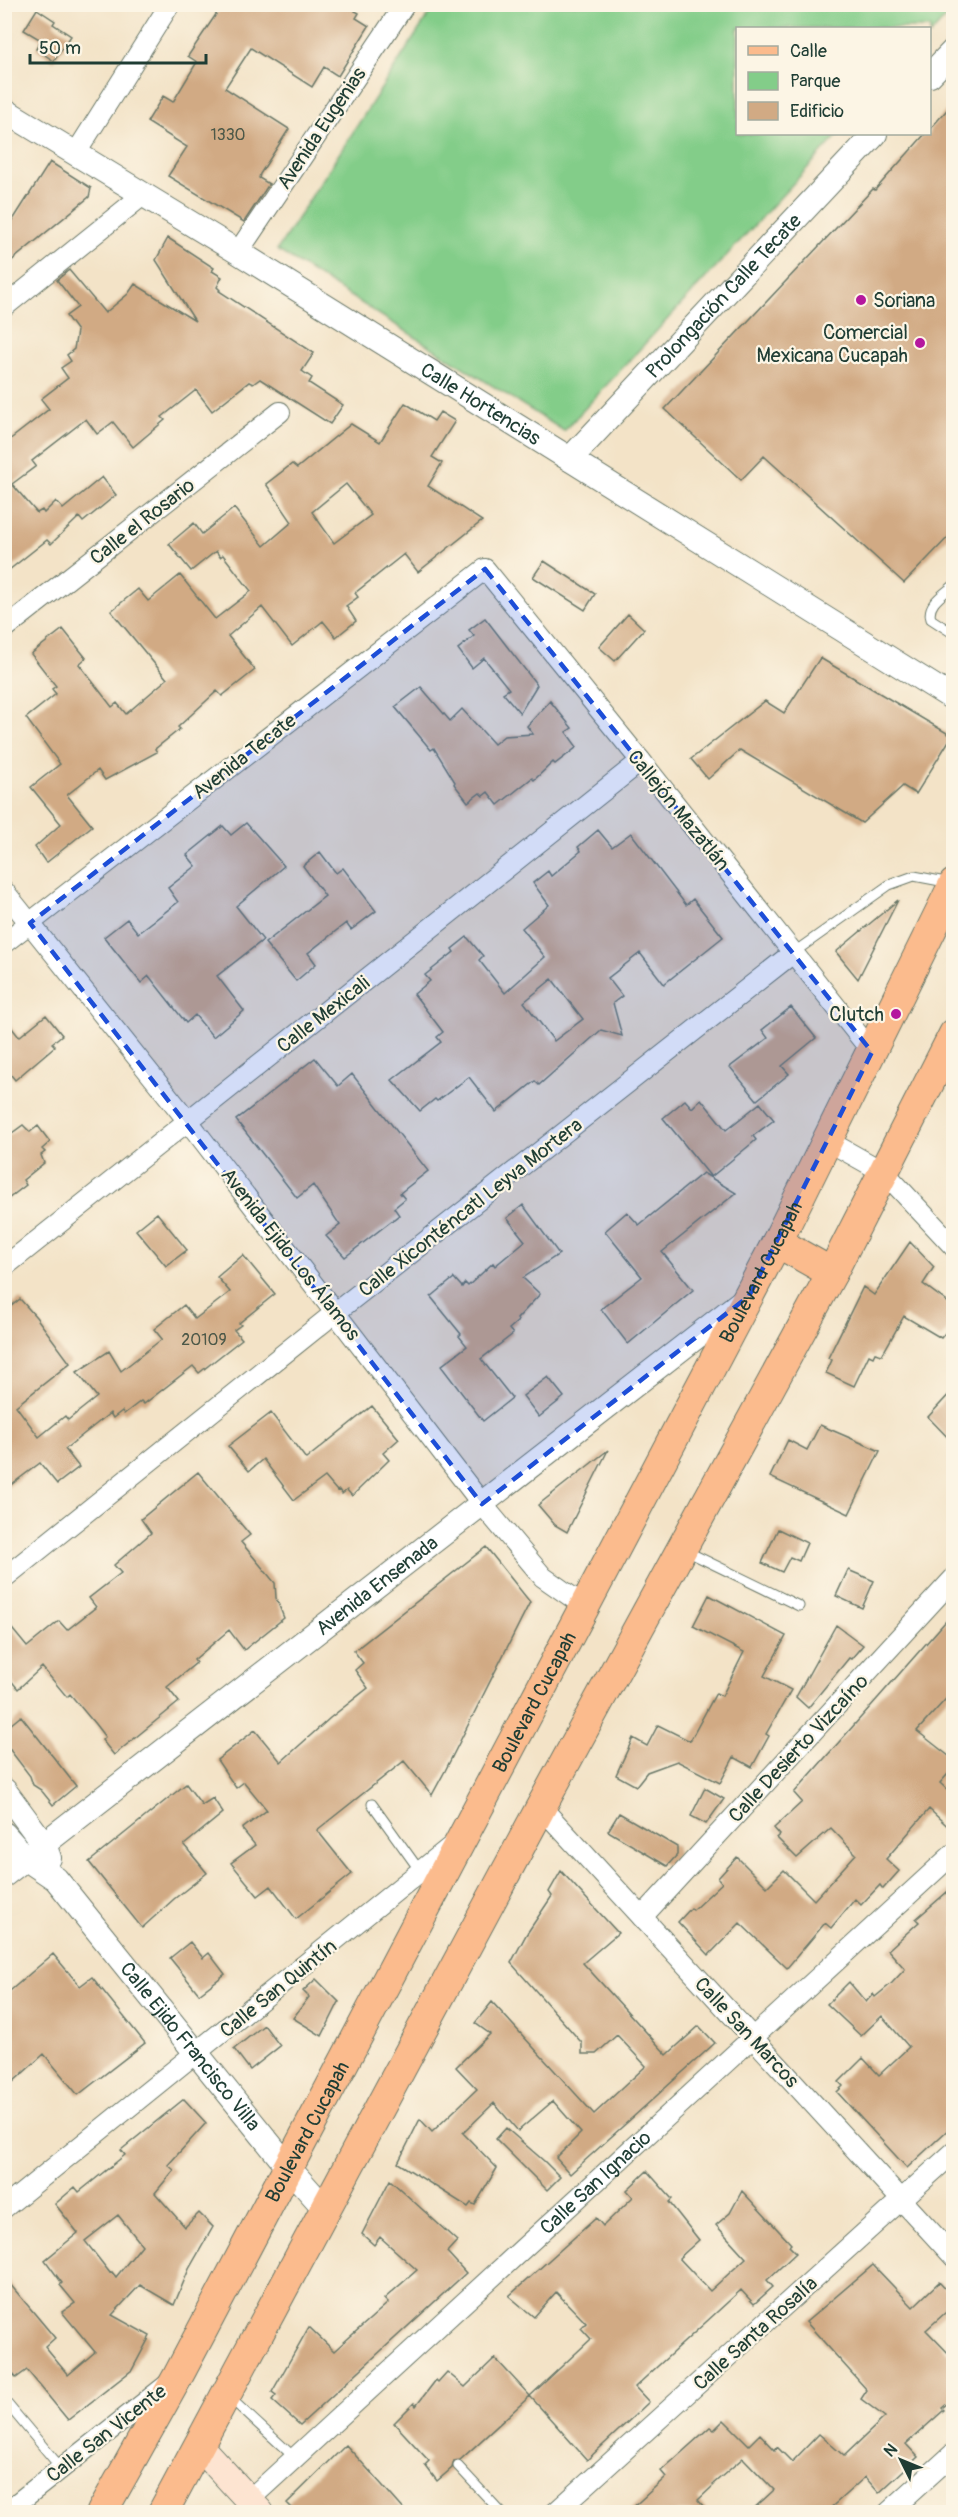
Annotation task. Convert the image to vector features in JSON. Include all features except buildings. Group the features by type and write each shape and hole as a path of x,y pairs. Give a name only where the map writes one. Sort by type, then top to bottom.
{"main road":[{"name":"Boulevard Cucapah","path":"102,2512 178,2376 749,1296 954,884"},
{"path":"164,2512 541,1807 832,1273 954,1034"},
{"path":"777,1242 832,1273"},
{"path":"200,2447 249,2508"}],"street":[{"path":"76,153 170,4"},
{"name":"Avenida Eugenias","path":"238,252 405,4"},
{"path":"931,74 954,50"},
{"name":"Calle Hortencias","path":"4,110 238,252 954,699"},
{"name":"Prolongación Calle Tecate","path":"570,459 874,135"},
{"path":"4,307 143,195"},
{"name":"Calle el Rosario","path":"4,629 280,412"},
{"name":"Callejón Mazatlán","path":"484,569 641,761 872,1052"},
{"name":"Avenida Tecate","path":"4,943 484,569"},
{"name":"Calle Mexicali","path":"4,1267 641,761"},
{"name":"Avenida Ejido Los Álamos","path":"4,891 188,1121 482,1504 543,1577 586,1607"},
{"name":"Calle Xiconténcatl Leyva Mortera","path":"4,1578 336,1312 793,953"},
{"path":"828,1140 885,1173 954,1246"},
{"name":"Avenida Ensenada","path":"4,1875 749,1296"},
{"name":"Calle Desierto Vizcaíno","path":"642,1917 954,1578"},
{"name":"Calle Ejido Francisco Villa","path":"4,1790 44,1844 56,1879"},
{"name":"Calle San Marcos","path":"541,1807 954,2257"},
{"name":"Calle Ejido Francisco Villa","path":"4,1834 25,1858 56,1879 288,2167 327,2211"},
{"name":"Calle San Quintín","path":"4,2208 465,1835"},
{"name":"Calle San Ignacio","path":"249,2508 295,2458 954,1853"},
{"name":"Calle Santa Rosalía","path":"556,2512 954,2152"},
{"name":"Calle San Vicente","path":"6,2512 178,2376"},
{"path":"889,2512 954,2453"}],"lane":[{"path":"954,585 931,606 929,613 931,619 954,634"},
{"name":"Calle Xiconténcatl Leyva Mortera","path":"793,953 888,885 914,876 954,884"},
{"path":"681,1549 799,1606"},
{"path":"372,1804 420,1872"},
{"path":"228,2395 295,2458"},
{"path":"4,2400 61,2468"},
{"path":"458,2466 501,2512"}],"highlighted area":[{"path":"485,569 872,1052 749,1296 482,1504 30,923"}],"green space":[{"path":"953,4 954,9 931,34 931,27 736,27 736,135 838,135 564,431 277,250 435,5"}],"place":[{"name":"Soriana","path":"861,300"},
{"name":"Comercial Mexicana Cucapah","path":"920,343"},
{"name":"Clutch","path":"896,1014"}]}
